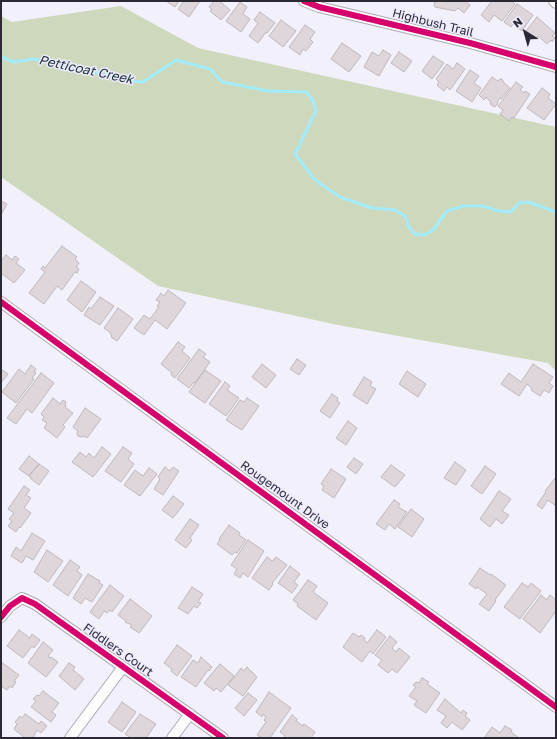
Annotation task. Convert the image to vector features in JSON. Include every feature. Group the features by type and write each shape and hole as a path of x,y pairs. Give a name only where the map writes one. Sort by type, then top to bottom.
{"street":[{"name":"Highbush Trail","path":"304,1 320,7 470,43 556,67"},
{"name":"Rougemount Drive","path":"1,302 556,706"},
{"name":"Fiddlers Court","path":"1,617 10,606 22,598 35,604 223,738"},
{"path":"70,738 123,667"},
{"path":"172,738 190,714"}],"green space":[{"path":"121,6 198,48 556,127 556,371 548,363 338,325 158,286 1,177 1,16 12,22"}],"building":[{"path":"166,1 179,1 175,7"},
{"path":"184,1 200,1 189,17 178,9"},
{"path":"214,1 219,1 230,10 221,20 210,11 212,9 209,7"},
{"path":"435,1 465,1 470,5 464,13 458,8 455,11 435,7"},
{"path":"492,1 511,1 515,4 502,21 494,15 489,22 481,15"},
{"path":"240,2 247,7 243,14 250,19 241,32 226,21"},
{"path":"517,4 533,15 522,31 513,24 511,27 504,22"},
{"path":"260,12 275,23 258,43 249,36 258,23 254,20"},
{"path":"537,17 555,33 552,36 555,38 552,42 551,40 547,44 538,36 536,39 526,31"},
{"path":"281,20 296,31 283,47 269,36"},
{"path":"305,25 315,32 310,39 313,42 306,51 303,49 300,55 289,47"},
{"path":"342,43 361,56 349,72 331,59"},
{"path":"383,50 391,55 379,76 364,67 372,52 379,56"},
{"path":"399,52 412,61 404,72 391,63"},
{"path":"433,56 444,63 432,79 422,71"},
{"path":"457,63 465,69 450,90 447,87 444,91 437,85 439,82 436,79 447,64 453,69"},
{"path":"470,70 479,76 474,83 481,88 472,102 456,91"},
{"path":"492,77 498,81 502,79 510,88 501,99 500,98 497,105 494,107 486,97 484,100 479,95"},
{"path":"516,82 523,87 520,90 524,93 525,91 530,94 514,118 512,117 509,121 500,114 503,110 498,106"},
{"path":"542,88 550,94 548,98 556,104 544,120 527,108"},
{"path":"1,201 7,204 1,215"},
{"path":"62,246 77,257 75,259 79,263 76,267 79,269 77,273 75,272 62,290 57,286 44,304 29,293 45,272 41,269 43,266 45,268"},
{"path":"6,255 12,260 15,256 19,259 16,263 25,270 14,283 1,273 1,261"},
{"path":"81,281 96,292 82,312 67,300"},
{"path":"168,290 186,303 167,329 155,320 144,335 134,328 144,315 150,319 159,307 157,306 160,302 156,300 161,293 164,296"},
{"path":"100,297 114,306 100,325 84,315 89,307 91,309"},
{"path":"118,308 133,319 117,341 111,337 111,333 104,328"},
{"path":"178,342 185,347 182,351 190,358 175,378 171,375 172,373 161,364"},
{"path":"199,349 206,354 203,357 210,362 195,383 194,382 189,388 177,379"},
{"path":"297,359 306,365 299,375 290,369"},
{"path":"262,364 276,375 266,388 252,377"},
{"path":"533,364 553,377 549,383 553,386 549,393 544,390 540,396 531,390 532,388 527,384 519,396 501,384 509,373 521,382"},
{"path":"31,365 36,369 34,372 36,373 32,378 34,379 16,403 2,392 19,369 25,374"},
{"path":"1,369 8,374 1,383"},
{"path":"205,370 221,381 205,403 189,392"},
{"path":"407,371 426,384 418,397 399,384"},
{"path":"41,373 54,383 32,413 27,409 16,424 7,418"},
{"path":"364,377 372,382 370,386 376,389 367,404 353,395"},
{"path":"225,382 230,386 227,390 239,398 226,416 209,404"},
{"path":"332,394 338,398 337,401 340,403 330,418 320,411"},
{"path":"53,398 60,404 63,400 66,402 65,407 73,413 63,425 65,427 57,438 44,428 47,423 42,420 44,417 41,414"},
{"path":"247,398 259,406 242,430 226,420 240,400 244,402"},
{"path":"85,408 101,419 87,438 84,436 78,436 78,431 73,427"},
{"path":"348,421 357,428 346,445 336,438"},
{"path":"102,447 111,454 93,477 72,462 80,452 86,457 89,453 94,458"},
{"path":"123,447 132,453 128,459 134,464 121,482 105,471"},
{"path":"29,456 39,464 29,476 19,469"},
{"path":"354,458 363,464 356,474 347,467"},
{"path":"455,462 466,470 456,485 444,478"},
{"path":"39,464 49,471 39,485 29,476"},
{"path":"391,465 405,475 395,487 381,477"},
{"path":"485,466 496,474 482,494 471,486"},
{"path":"165,467 170,471 173,467 179,471 163,495 154,489 160,479 158,477"},
{"path":"149,468 157,474 140,496 124,485 135,470 143,476"},
{"path":"331,469 346,479 334,498 322,490 324,486 321,484"},
{"path":"556,477 556,506 548,500 542,509 537,505 546,492 545,491"},
{"path":"24,486 30,490 26,495 31,498 24,508 31,513 16,532 8,526 12,521 9,519 14,513 8,509"},
{"path":"499,491 511,499 502,511 509,515 502,524 496,519 490,527 480,519"},
{"path":"173,496 184,504 173,518 162,510"},
{"path":"394,500 400,504 398,507 407,512 395,529 389,524 385,530 376,524"},
{"path":"411,509 424,519 412,537 398,527"},
{"path":"190,519 199,525 190,538 192,540 186,548 175,540"},
{"path":"229,525 240,533 239,535 246,540 237,553 235,552 232,555 217,544"},
{"path":"32,533 45,541 33,560 26,556 22,563 11,556 16,547 21,551"},
{"path":"248,540 264,551 248,577 243,573 240,578 234,574 237,569 231,565"},
{"path":"47,550 63,561 48,582 34,572"},
{"path":"267,557 272,561 276,557 287,565 272,583 273,584 269,590 252,578"},
{"path":"70,560 80,567 77,571 82,575 68,596 53,585"},
{"path":"290,566 300,574 294,582 298,585 292,593 278,583"},
{"path":"480,568 506,585 489,611 479,604 487,594 477,587 476,589 469,584"},
{"path":"88,574 100,581 99,583 103,585 92,602 85,598 81,604 73,598"},
{"path":"308,580 317,586 313,592 328,603 316,620 297,606 298,604 293,600"},
{"path":"522,583 528,587 531,583 541,591 520,619 504,607"},
{"path":"110,585 124,596 112,612 110,610 107,613 104,611 99,619 90,612"},
{"path":"192,587 203,594 198,602 201,603 197,608 194,606 188,614 178,608"},
{"path":"541,595 547,600 550,595 556,600 556,611 540,633 523,619"},
{"path":"130,599 152,616 139,633 130,627 132,625 125,622 126,621 118,615"},
{"path":"19,630 30,638 32,634 40,640 34,648 32,646 23,658 7,646"},
{"path":"377,630 386,637 373,654 370,651 362,662 343,647 353,633 359,637 361,635 365,638 364,640 367,643"},
{"path":"390,636 397,642 392,648 396,652 399,648 410,657 397,673 392,669 388,673 378,665 382,660 375,655"},
{"path":"43,642 53,650 48,656 58,662 46,677 28,663"},
{"path":"177,645 192,656 177,676 171,671 172,669 164,663"},
{"path":"201,657 212,667 209,671 208,670 196,687 181,677 193,660 198,663"},
{"path":"1,662 19,675 14,681 16,682 12,688 10,686 7,690 1,686"},
{"path":"69,663 75,667 73,670 84,679 75,690 59,676"},
{"path":"220,664 234,676 221,692 216,688 214,691 204,683"},
{"path":"247,667 257,677 243,696 228,685 241,668 244,671"},
{"path":"422,678 429,682 427,684 440,693 426,713 414,705 417,701 409,696 416,687 413,685 416,682 419,683"},
{"path":"43,691 59,703 52,712 56,715 51,722 31,707 36,701 33,699 37,695 39,696"},
{"path":"269,692 291,708 270,738 262,738 257,735 266,722 264,720 266,717 263,714 262,717 256,712"},
{"path":"248,693 257,700 244,716 235,708"},
{"path":"445,699 461,713 463,710 467,713 465,716 470,720 462,730 452,722 447,728 441,723 446,716 437,710"},
{"path":"122,702 136,712 122,732 108,722"},
{"path":"25,714 39,724 41,721 47,726 41,733 37,730 33,738 25,738 14,729 17,724 15,722 20,716 22,718"},
{"path":"140,714 156,724 146,738 131,738 125,734"},
{"path":"292,715 297,719 296,721 303,726 304,724 315,732 311,738 283,738 285,736 280,732"},
{"path":"505,726 512,730 511,732 519,738 484,738 492,727 500,733"}],"waterway":[{"name":"Petticoat Creek","path":"1,57 14,62 33,59 82,68 121,80 143,82 176,60 210,69 222,82 268,91 306,92 313,100 316,111 295,154 315,180 340,197 372,208 395,210 405,216 409,227 414,234 424,235 432,231 447,211 463,206 483,206 499,211 511,212 519,203 528,202 556,212"}],"cycle path":[{"path":"304,1 319,7 470,43 556,67"},
{"path":"1,302 556,707"},
{"path":"1,617 10,606 22,598 35,604 223,738"}]}
